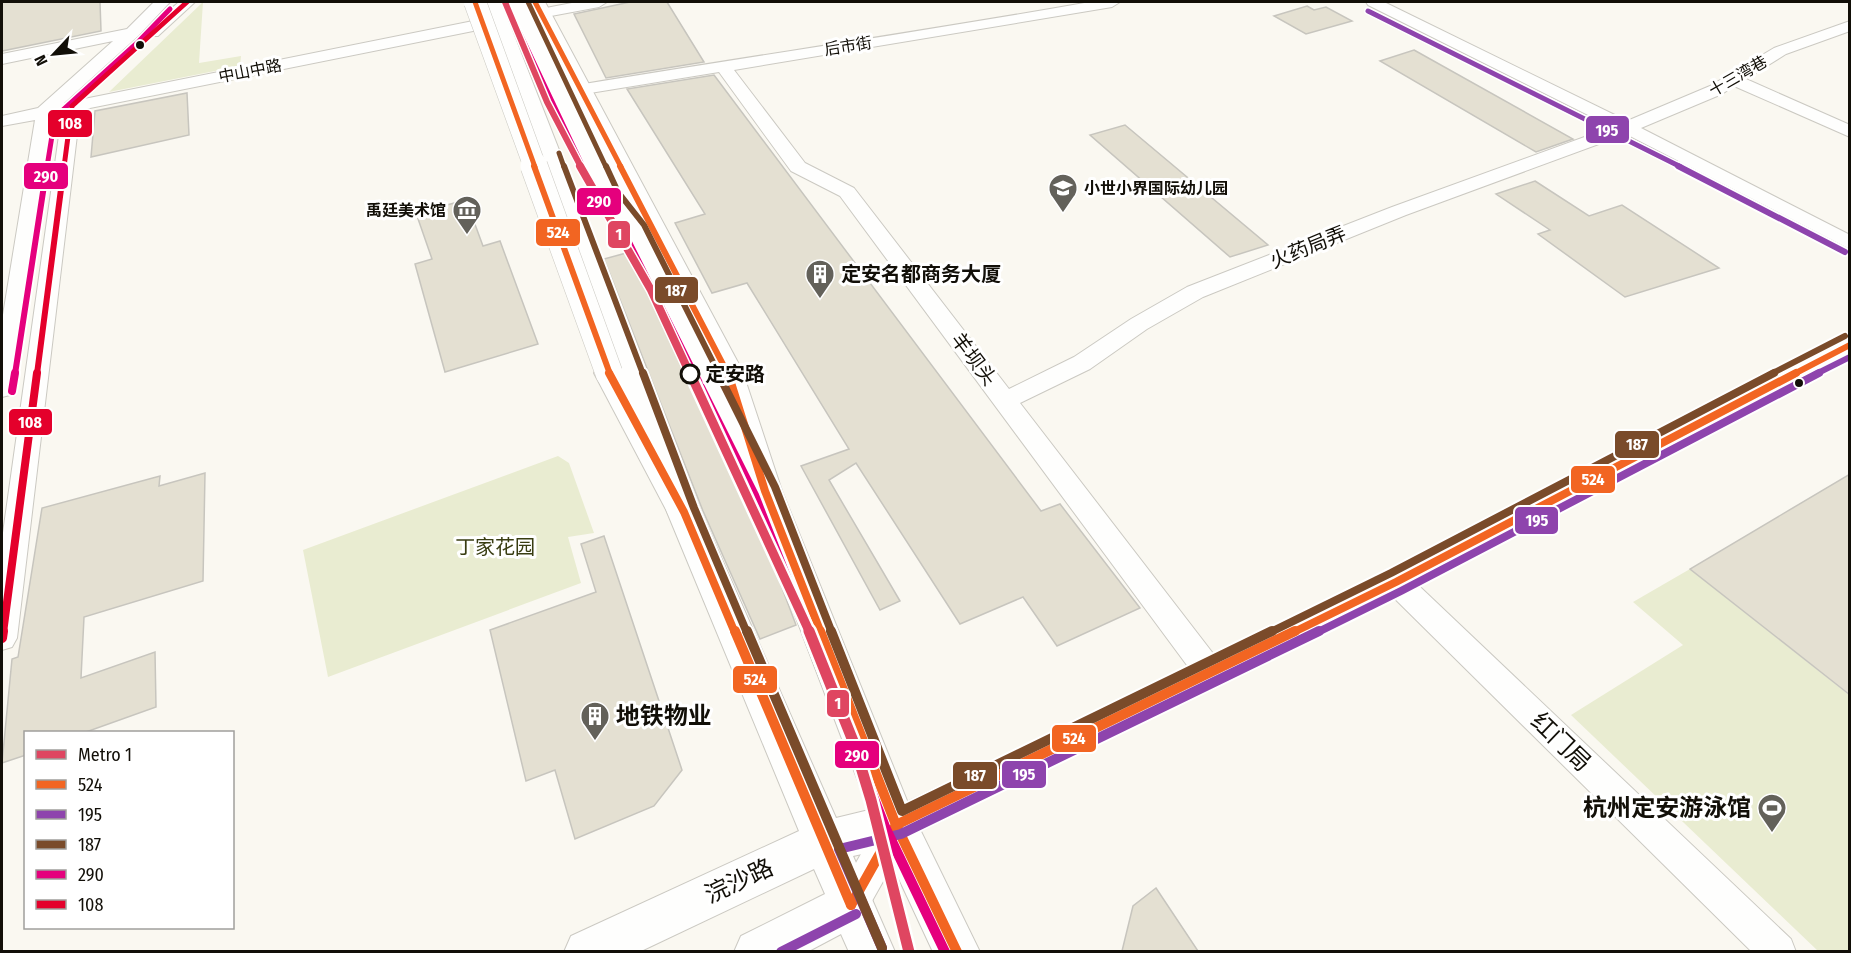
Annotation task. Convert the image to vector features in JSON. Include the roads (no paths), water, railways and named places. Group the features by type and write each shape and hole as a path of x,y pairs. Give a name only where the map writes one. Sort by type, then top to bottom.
{"main road":[{"path":"475,2 609,373 684,512"},
{"path":"532,6 727,370 765,491 896,825 957,951"},
{"path":"532,6 609,198 635,230 765,491"},
{"path":"494,11 684,512 872,951"},
{"name":"浣沙路","path":"587,951 824,842 896,825"},
{"path":"757,951 851,905"}],"street":[{"path":"2,389 45,112 132,33 162,2"},
{"path":"2,638 37,353 72,106 187,2"},
{"path":"532,6 599,2"},
{"name":"后市街","path":"584,89 722,65 995,24 1112,2"},
{"path":"1373,2 1627,128 1850,243"},
{"name":"中山中路","path":"2,121 494,11"},
{"name":"十三湾巷","path":"1627,128 1716,90 1780,51 1850,26"},
{"path":"2,59 132,33"},
{"name":"羊坝头","path":"722,65 798,167 847,192 1210,672"},
{"path":"1733,80 1850,132"},
{"name":"火药局弄","path":"1005,401 1082,363 1139,324 1194,292 1399,211 1627,128"},
{"path":"851,905 896,825 1396,582 1850,345"},
{"name":"红门局","path":"1396,582 1778,951"}],"metro line":[{"name":"1","path":"505,2 547,102 581,168 651,290 806,623 853,741 871,800 909,952"}],"place":[{"name":"小世小界国际幼儿园","path":"1063,214"},
{"name":"禹廷美术馆","path":"467,236"},
{"name":"定安名都商务大厦","path":"820,300"},
{"name":"定安路","path":"690,374"},
{"name":"地铁物业","path":"595,742"},
{"name":"杭州定安游泳馆","path":"1772,834"}],"park label":[{"name":"丁家花园","path":"495,547"}]}
